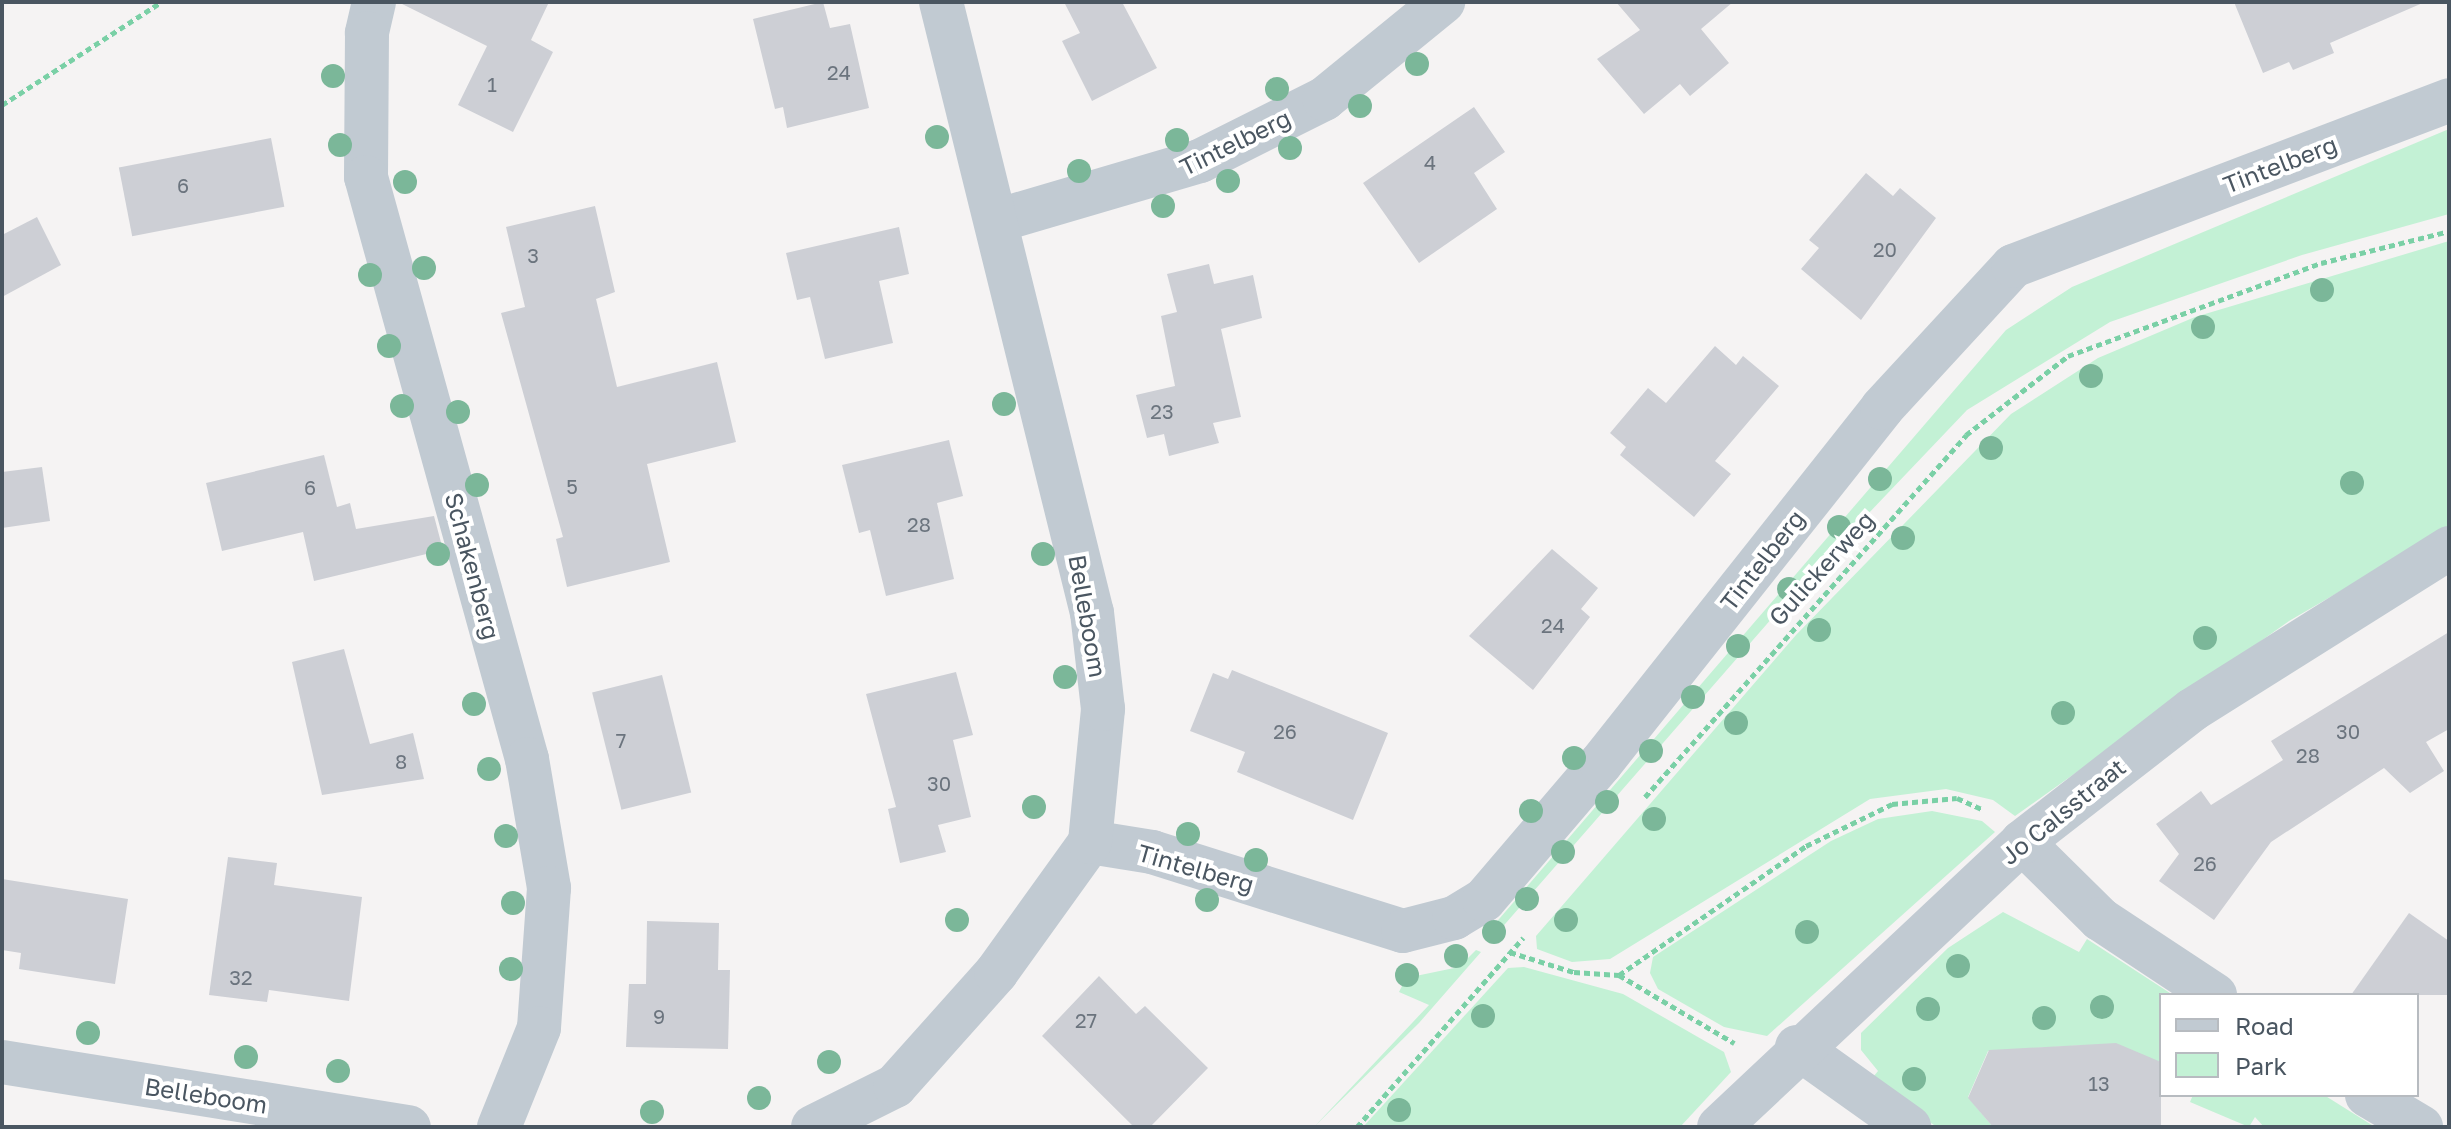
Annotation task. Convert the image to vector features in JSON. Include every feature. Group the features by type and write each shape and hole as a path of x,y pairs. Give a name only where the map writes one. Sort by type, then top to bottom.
{"street":[{"name":"Schakenberg","path":"374,2 367,33 366,177 527,759 549,888 539,1028 499,1127"},
{"name":"Belleboom","path":"941,2 1092,613 1103,709 1090,842"},
{"name":"Tintelberg","path":"996,221 1200,161 1324,99 1443,2"},
{"name":"Tintelberg","path":"1090,842 1152,852 1403,931 1454,918 1484,900 1601,763 1882,408 2013,266 2449,100"},
{"name":"Jo Calsstraat","path":"1719,1127 1787,1057 2022,842 2192,710 2449,548"},
{"path":"813,1127 895,1086 996,973 1090,842"},
{"path":"2022,842 2100,919 2212,993"},
{"path":"1787,1057 1909,1127"},
{"name":"Belleboom","path":"2,1062 409,1127"},
{"path":"2370,1097 2421,1127"}],"path":[{"path":"2,105 161,2"},
{"name":"Gulickerweg","path":"1633,811 1966,435 2068,356 2321,263 2449,231"},
{"path":"1619,975 1806,846 1892,804 1957,798 2005,819 2022,842"},
{"path":"1357,1127 1531,929"},
{"path":"1511,952 1574,972 1619,975 1787,1057"}],"green space":[{"path":"2449,129 2449,214 2302,255 2110,322 1967,410 1807,578 1492,939 1487,933 2006,330 2072,287"},
{"path":"2449,241 2449,528 2289,621 2015,816 1993,800 1946,789 1870,799 1610,959 1572,962 1537,949 1536,936 1796,635 2011,414 2098,358 2195,317"},
{"path":"1932,811 1982,821 1995,832 1767,1036 1724,1027 1658,989 1650,973 1653,957 1831,841 1878,819"},
{"path":"2003,912 2079,952 2087,939 2170,993 2159,993 2159,1062 2087,1045 1988,1051 1968,1097 1993,1127 1937,1127 1869,1082 1878,1071 1861,1050 1861,1033 1948,948"},
{"path":"1476,950 1481,952 1419,1023 1314,1127 1429,1005 1399,992 1406,978 1459,967"},
{"path":"1524,967 1623,994 1724,1052 1731,1072 1680,1127 1363,1127 1508,968"},
{"path":"2192,1097 2327,1097 2375,1127 2264,1127 2255,1117 2249,1127 2190,1102"}],"building":[{"path":"398,2 549,2 531,40 553,52 513,132 458,105 487,46"},
{"path":"823,2 830,28 850,24 869,108 787,128 783,107 775,109 753,19"},
{"path":"1064,2 1122,2 1157,68 1092,101 1062,41 1080,33"},
{"path":"1616,2 1733,2 1701,29 1729,63 1690,96 1680,84 1644,114 1597,59 1640,30"},
{"path":"2234,2 2425,2 2330,43 2334,53 2293,70 2289,62 2263,73"},
{"path":"1474,107 1505,152 1474,173 1497,209 1419,263 1363,183"},
{"path":"271,138 284,207 132,236 119,168"},
{"path":"1866,173 1893,196 1900,188 1936,218 1861,320 1801,269 1819,248 1809,240"},
{"path":"595,206 615,292 596,299 617,387 717,362 736,442 647,464 670,562 567,587 556,539 563,537 501,313 525,307 506,227"},
{"path":"37,217 61,265 2,297 2,235"},
{"path":"899,227 909,274 879,281 893,343 825,359 810,297 797,300 786,253"},
{"path":"1209,264 1214,284 1253,275 1262,318 1221,329 1241,417 1213,423 1219,443 1169,456 1164,434 1147,438 1136,395 1175,386 1161,316 1177,312 1167,274"},
{"path":"1715,346 1736,365 1743,356 1779,386 1715,461 1731,474 1694,517 1620,455 1626,447 1610,433 1648,388 1666,403"},
{"path":"949,440 963,496 937,503 954,579 886,596 870,530 859,533 842,465"},
{"path":"324,455 337,507 350,503 356,529 434,516 443,550 314,581 303,532 222,551 206,483"},
{"path":"42,467 50,521 2,528 2,472"},
{"path":"1552,549 1598,588 1581,609 1590,617 1533,690 1469,636"},
{"path":"2449,632 2449,729 2426,742 2444,771 2410,793 2384,768 2271,842 2214,920 2159,881 2179,854 2156,824 2201,791 2211,805 2283,760 2271,741"},
{"path":"344,649 370,744 413,733 424,779 322,795 292,662"},
{"path":"1232,670 1388,733 1353,820 1237,772 1245,752 1190,731 1213,673 1228,679"},
{"path":"956,672 973,735 953,740 971,817 938,825 946,852 900,863 888,809 896,807 866,694"},
{"path":"662,675 691,792 621,810 592,692"},
{"path":"228,857 277,863 274,885 362,897 349,1001 269,990 267,1002 209,995"},
{"path":"2,879 128,899 115,984 19,969 21,953 2,950"},
{"path":"2409,913 2449,941 2449,995 2352,993"},
{"path":"647,921 719,923 718,970 730,970 728,1049 626,1047 629,984 646,984"},
{"path":"1099,976 1136,1014 1145,1006 1208,1068 1150,1127 1134,1127 1042,1036"},
{"path":"2116,1043 2159,1061 2161,1127 1993,1127 1968,1098 1989,1050"}]}
